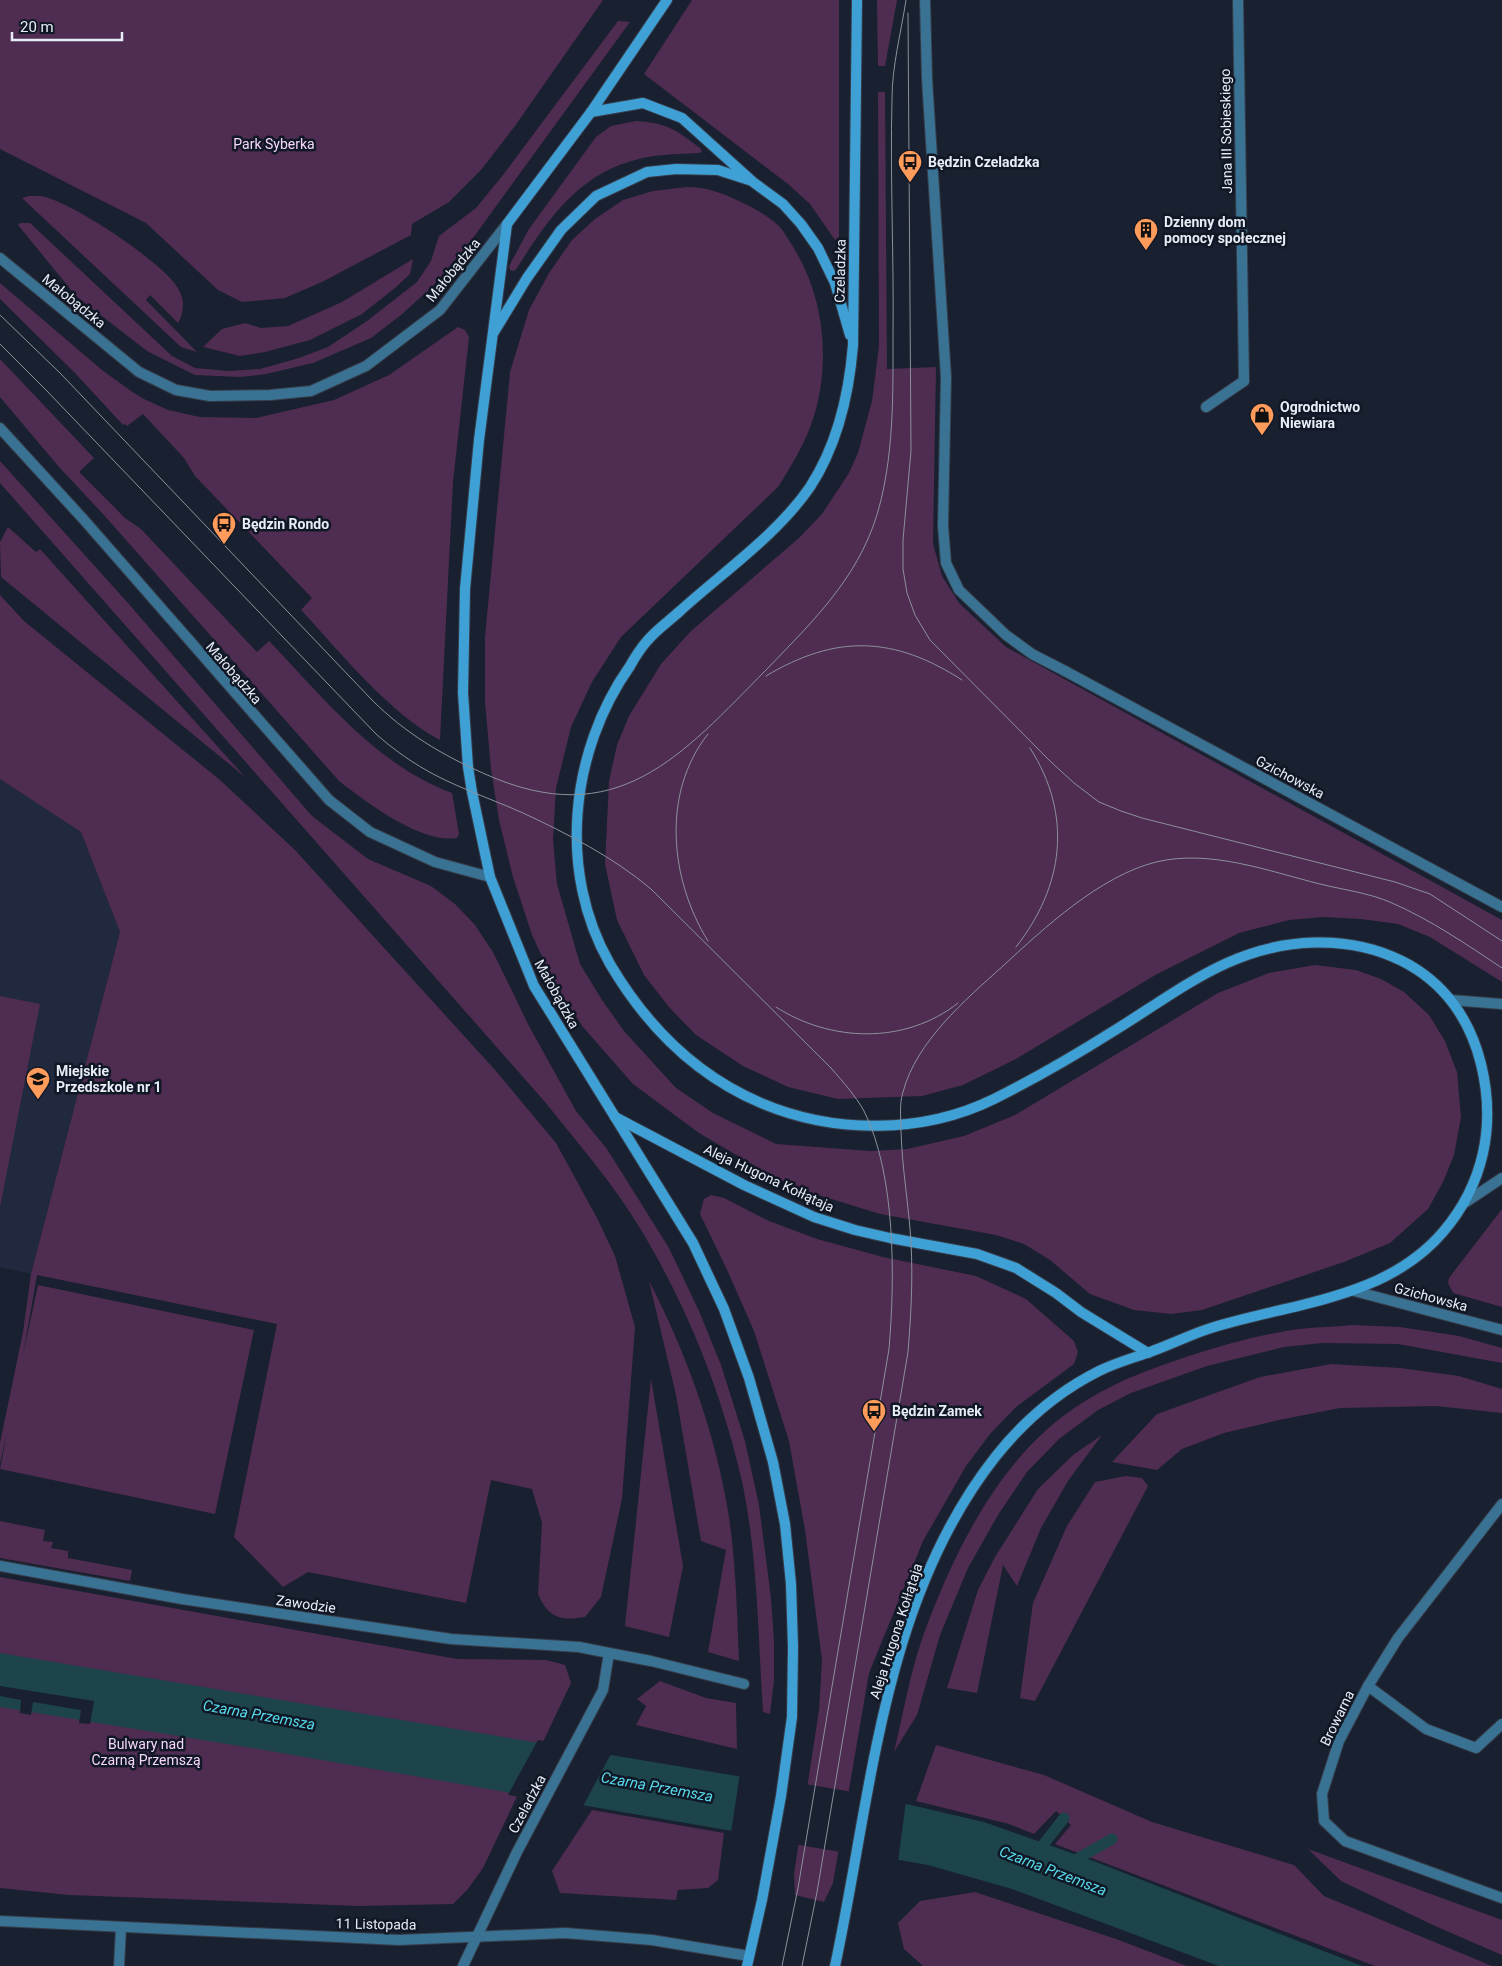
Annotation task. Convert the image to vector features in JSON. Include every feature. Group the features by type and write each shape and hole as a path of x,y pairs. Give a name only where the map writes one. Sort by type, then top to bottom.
{"main road":[{"path":"507,224 591,112 667,0"},
{"name":"Czeladzka","path":"853,345 857,0"},
{"name":"Czeladzka","path":"591,112 643,103 682,118 753,182 783,204 801,224 818,248 835,283 853,345"},
{"name":"Czeladzka","path":"491,337 527,278 561,230 596,196 648,172 676,169 718,170 753,182"},
{"name":"Małobądzka","path":"507,224 479,440 465,589 463,693 471,784 490,877 534,986 614,1117"},
{"path":"853,345 847,400 842,417 827,456 810,487 783,521 648,640 615,687 592,738 578,796 576,840 588,912 599,944 638,1008 662,1036 700,1069 727,1087 757,1102 787,1113 844,1124 870,1126 914,1122 952,1116 991,1101 1106,1036 1192,982 1228,962 1265,949 1299,943 1352,944 1375,950 1408,964 1430,980 1451,1000 1473,1036 1486,1087 1489,1116 1486,1141 1479,1168 1466,1202 1438,1238 1415,1258 1390,1274 1354,1291 1209,1329 1148,1353"},
{"path":"614,1117 693,1243 724,1308 749,1378 773,1462 785,1524 791,1584 793,1646 792,1716 781,1796 762,1900 748,1961"},
{"name":"Aleja Hugona Kołłątaja","path":"614,1117 744,1185 814,1217 874,1234 977,1254 1016,1268 1056,1293 1081,1312 1148,1353"},
{"name":"Aleja Hugona Kołłątaja","path":"834,1966 845,1920 880,1724 917,1601 940,1543 996,1456 1020,1430 1059,1394 1104,1368 1148,1353"}],"street":[{"name":"Gzichowska","path":"924,0 927,79 946,377 943,526 946,564 959,590 1006,635 1032,654 1502,907"},
{"name":"Jana III Sobieskiego","path":"1206,407 1244,381 1238,0"},
{"name":"Małobądzka","path":"0,258 139,372 176,390 210,396 270,395 310,392 366,366 440,310 507,224"},
{"name":"Małobądzka","path":"0,428 85,521 329,800 370,832 435,862 490,877"},
{"path":"1451,1000 1502,1004"},
{"path":"1466,1202 1502,1178"},
{"name":"Gzichowska","path":"1354,1291 1502,1330"},
{"name":"Browarna","path":"1502,1504 1398,1638 1368,1686 1338,1741 1322,1794 1324,1821 1345,1841 1502,1898"},
{"name":"Zawodzie","path":"0,1566 182,1599 451,1639 579,1647 650,1661 744,1684"},
{"name":"Czeladzka","path":"464,1966 517,1852 603,1690 609,1653"},
{"path":"1368,1686 1426,1729 1476,1748 1502,1724"},
{"name":"11 Listopada","path":"0,1922 399,1940 565,1934 642,1939 692,1945 748,1961"},
{"path":"119,1966 121,1928"}],"shaded area":[{"name":"Miejskie Przedszkole nr 1","path":"0,779 81,832 120,932 31,1274 0,1267"}],"green space":[{"name":"Park Syberka","path":"0,0 603,0 515,126 481,170 449,202 412,224 411,235 322,282 285,298 242,302 218,290 146,223 0,149"},
{"path":"692,0 839,0 839,237 835,240 810,204 788,184 644,74"},
{"path":"877,0 897,0 885,66 878,66"},
{"path":"618,21 630,22 473,238 432,287 401,315 371,338 313,363 266,374 240,377 195,375 147,351 76,296 18,225 20,223 30,223 172,356 195,368 229,371 260,369 299,358 328,347 367,321 417,282 431,261 439,236 476,208 503,175"},
{"path":"878,92 885,92 887,369 936,367 933,544 942,576 959,603 1006,647 1502,920 1502,982 1430,937 1398,924 1324,917 1289,920 1239,933 1157,974 1016,1059 963,1085 922,1096 838,1099 788,1087 743,1066 696,1035 669,1007 644,975 617,920 605,864 609,781 617,745 629,716 661,664 691,631 799,538 822,514 849,473 858,453 872,401 879,346"},
{"path":"636,121 671,128 702,151 700,153 647,157 618,166 599,175 567,200 541,232 517,268 514,271 510,270 509,266 529,229 596,137 611,126"},
{"path":"687,187 708,189 721,193 751,207 783,230 803,264 818,306 823,350 822,373 819,395 811,426 778,487 621,637 592,682 571,727 556,788 553,840 557,884 580,964 602,1000 624,1031 676,1088 713,1113 776,1144 870,1151 907,1149 964,1136 1015,1115 1218,993 1269,973 1315,965 1356,970 1381,979 1404,992 1429,1015 1445,1041 1457,1072 1461,1117 1454,1155 1443,1182 1428,1209 1390,1243 1344,1262 1202,1310 1171,1314 1134,1310 1090,1294 1050,1260 1024,1244 996,1235 880,1214 812,1193 772,1176 699,1133 633,1084 583,1027 555,984 532,935 513,877 499,820 491,769 485,702 485,637 510,372 529,310 549,273 572,240 595,219 623,200 653,191"},
{"path":"41,196 55,200 73,209 116,235 156,265 171,279 181,294 183,306 182,315 178,323 150,295 146,300 197,352 181,347 22,198"},
{"path":"413,259 410,274 362,314 310,340 265,352 240,356 203,347 222,329 245,323 261,328 288,326 342,302"},
{"path":"0,283 102,370 131,391 168,410 200,417 256,418 334,400 389,375 458,327 465,330 469,337 453,482 440,740 421,729 403,715 366,681 301,610 312,598 195,476 184,458 143,414 127,426 123,425 75,373 0,299"},
{"path":"0,359 94,458 79,472 125,518 141,529 257,652 269,641 331,707 375,747 424,781 452,793 459,834 457,838 427,835 411,828 379,810 339,781 103,514 59,467 0,397"},
{"path":"0,461 128,603 312,816 368,859 431,886 455,904 475,925 493,952 529,1026 576,1111 607,1149 669,1248 699,1311 721,1365 745,1441 759,1505 771,1598 774,1642 774,1680 770,1714 763,1712 752,1542 743,1486 735,1452 701,1351 656,1255 638,1225 605,1177 545,1102 0,483"},
{"path":"8,527 36,552 40,549 245,777 1,577 0,542"},
{"path":"0,595 24,621 220,780 295,850 496,1071 556,1143 597,1218 615,1256 635,1327 622,1499 601,1597 585,1617 562,1618 556,1616 546,1608 538,1594 542,1523 532,1489 491,1480 466,1603 308,1572 283,1587 234,1537 277,1324 37,1275 23,1355 38,1285 254,1330 215,1514 0,1469 7,1433 0,1463 0,1443 23,1332 31,1274 120,932 81,832 0,779"},
{"path":"0,996 40,1004 0,1207"},
{"path":"711,1195 724,1198 769,1221 817,1239 883,1257 976,1276 1026,1299 1074,1341 1078,1352 1074,1364 1016,1407 990,1434 966,1466 923,1541 869,1673 833,1883 824,1902 795,1895 794,1874 819,1710 822,1660 805,1530 789,1441 754,1331 700,1214 704,1199"},
{"path":"1502,1209 1502,1307 1453,1293 1448,1283 1449,1278"},
{"path":"649,1281 688,1366 716,1456 729,1517 736,1589 739,1661 708,1652 726,1550 701,1541 676,1395"},
{"path":"1352,1325 1400,1327 1459,1336 1502,1348 1502,1363 1398,1344 1322,1343 1284,1347 1207,1366 1131,1393 1098,1410 1059,1439 1027,1472 998,1515 968,1568 940,1635 917,1715 894,1752 921,1642 942,1587 969,1531 985,1505 1002,1479 1041,1435 1057,1421 1092,1397 1149,1370 1230,1344 1271,1334 1299,1329"},
{"path":"1331,1364 1400,1368 1459,1376 1502,1389 1502,1413 1436,1406 1340,1408 1224,1433 1182,1449 1157,1470 1112,1462 1157,1414 1260,1377"},
{"path":"651,1379 683,1566 669,1637 625,1626"},
{"path":"1102,1435 1068,1481 1041,1528 1017,1586 1003,1565 977,1693 947,1688 978,1590 995,1557 1038,1489 1073,1455"},
{"path":"1126,1476 1142,1478 1148,1486 1035,1701 1020,1698 1033,1603 1067,1526 1095,1482"},
{"path":"0,1521 45,1530 43,1541 53,1542 51,1548 68,1551 68,1558 132,1570 130,1581 0,1558"},
{"name":"Bulwary nad Czarną Przemszą","path":"0,1577 457,1659 546,1660 565,1665 571,1683 483,1868 468,1889 453,1904 359,1906 69,1895 0,1888"},
{"path":"660,1681 706,1698 736,1703 737,1749 636,1725 646,1706 637,1699"},
{"path":"936,1745 1044,1775 1152,1822 1294,1865 1324,1896 1492,1966 1375,1966 1055,1844 1071,1825 1056,1811 1034,1834 1009,1824 916,1801"},
{"path":"592,1810 724,1833 718,1880 708,1888 678,1890 676,1900 560,1893 552,1871"},
{"path":"1308,1849 1502,1920 1502,1955 1435,1926 1341,1881"},
{"path":"975,1892 1116,1939 1187,1966 923,1966 904,1949 898,1923 920,1901"}],"water":[{"name":"Czarna Przemsza","path":"0,1653 911,1805 984,1822 1091,1860 1362,1966 1219,1966 1012,1889 928,1865 252,1748 0,1707"}],"pier":[{"path":"0,1686 94,1701 90,1724 79,1723 81,1710 33,1702 31,1715 20,1713 21,1700 0,1696"},
{"path":"538,1740 612,1752 582,1808 508,1795"},
{"path":"740,1773 906,1801 898,1862 731,1833"}],"waterway":[{"name":"Czarna Przemsza","path":"1036,1854 1064,1818"},
{"name":"Czarna Przemsza","path":"1068,1864 1112,1839"}],"tram line":[{"path":"0,315 61,374 372,700 398,723 454,759 485,774 531,790 573,795 610,790 643,776 675,756 736,701 821,612 851,571 873,526 881,500 891,439 893,376 892,87 906,0"},
{"path":"908,13 911,451 903,540 903,569 907,593 915,615 930,640 1050,761 1099,802 1142,818 1395,882 1430,894 1502,941"},
{"path":"0,344 376,734 427,771 557,829 606,856 636,877 651,889 831,1068 853,1094 864,1111 875,1137 888,1196 892,1260 889,1349 798,1888 782,1966"},
{"path":"766,676 792,662 817,653 841,647 865,646 889,648 913,655 937,665 962,680"},
{"path":"708,734 693,757 683,783 677,809 676,837 685,891 695,917 708,941"},
{"path":"1016,947 1032,924 1044,900 1053,875 1057,850 1057,824 1053,799 1044,773 1030,748"},
{"path":"802,1966 817,1892 908,1352 912,1257 904,1173 901,1106 909,1074 930,1039 973,993 1036,936 1074,905 1114,879 1135,869 1156,862 1176,859 1197,858 1239,863 1384,900 1462,941 1502,968"},
{"path":"776,1007 797,1019 820,1027 843,1032 867,1034 891,1032 915,1026 937,1017 958,1003"}],"place":[{"name":"Będzin Czeladzka","path":"910,183"},
{"name":"Dzienny dom pomocy społecznej","path":"1146,251"},
{"name":"Ogrodnictwo Niewiara","path":"1262,436"},
{"name":"Będzin Rondo","path":"224,545"},
{"name":"Miejskie Przedszkole nr 1","path":"38,1100"},
{"name":"Będzin Zamek","path":"874,1432"}]}
